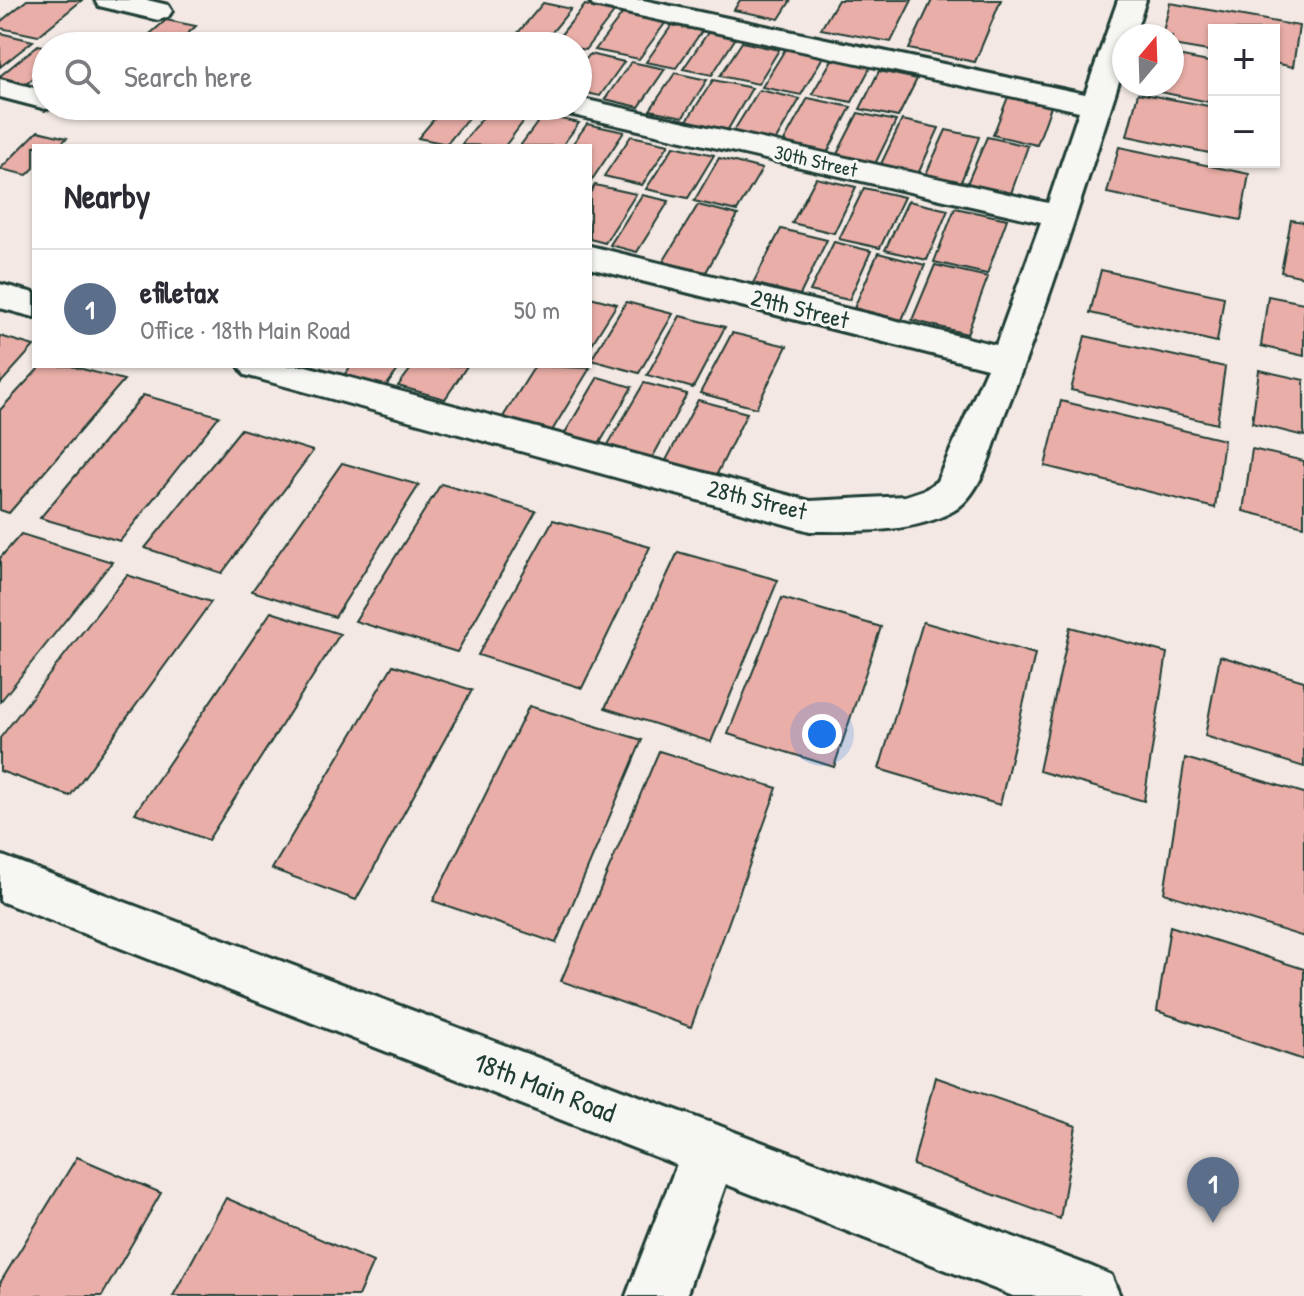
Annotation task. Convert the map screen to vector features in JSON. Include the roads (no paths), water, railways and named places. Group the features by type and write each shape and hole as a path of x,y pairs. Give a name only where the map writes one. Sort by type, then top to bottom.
{"street":[{"path":"109,0 158,11"},
{"path":"603,0 1094,105"},
{"name":"28th Street","path":"265,368 810,516 872,516 924,507 951,492 1010,361 1132,0"},
{"path":"0,88 32,96"},
{"name":"30th Street","path":"592,110 1059,216"},
{"name":"29th Street","path":"592,257 1010,361"},
{"path":"0,296 32,304"},
{"name":"18th Main Road","path":"0,878 1090,1296"},
{"path":"656,1296 710,1150"}],"place":[{"name":"efiletax","path":"1213,1223"}]}
